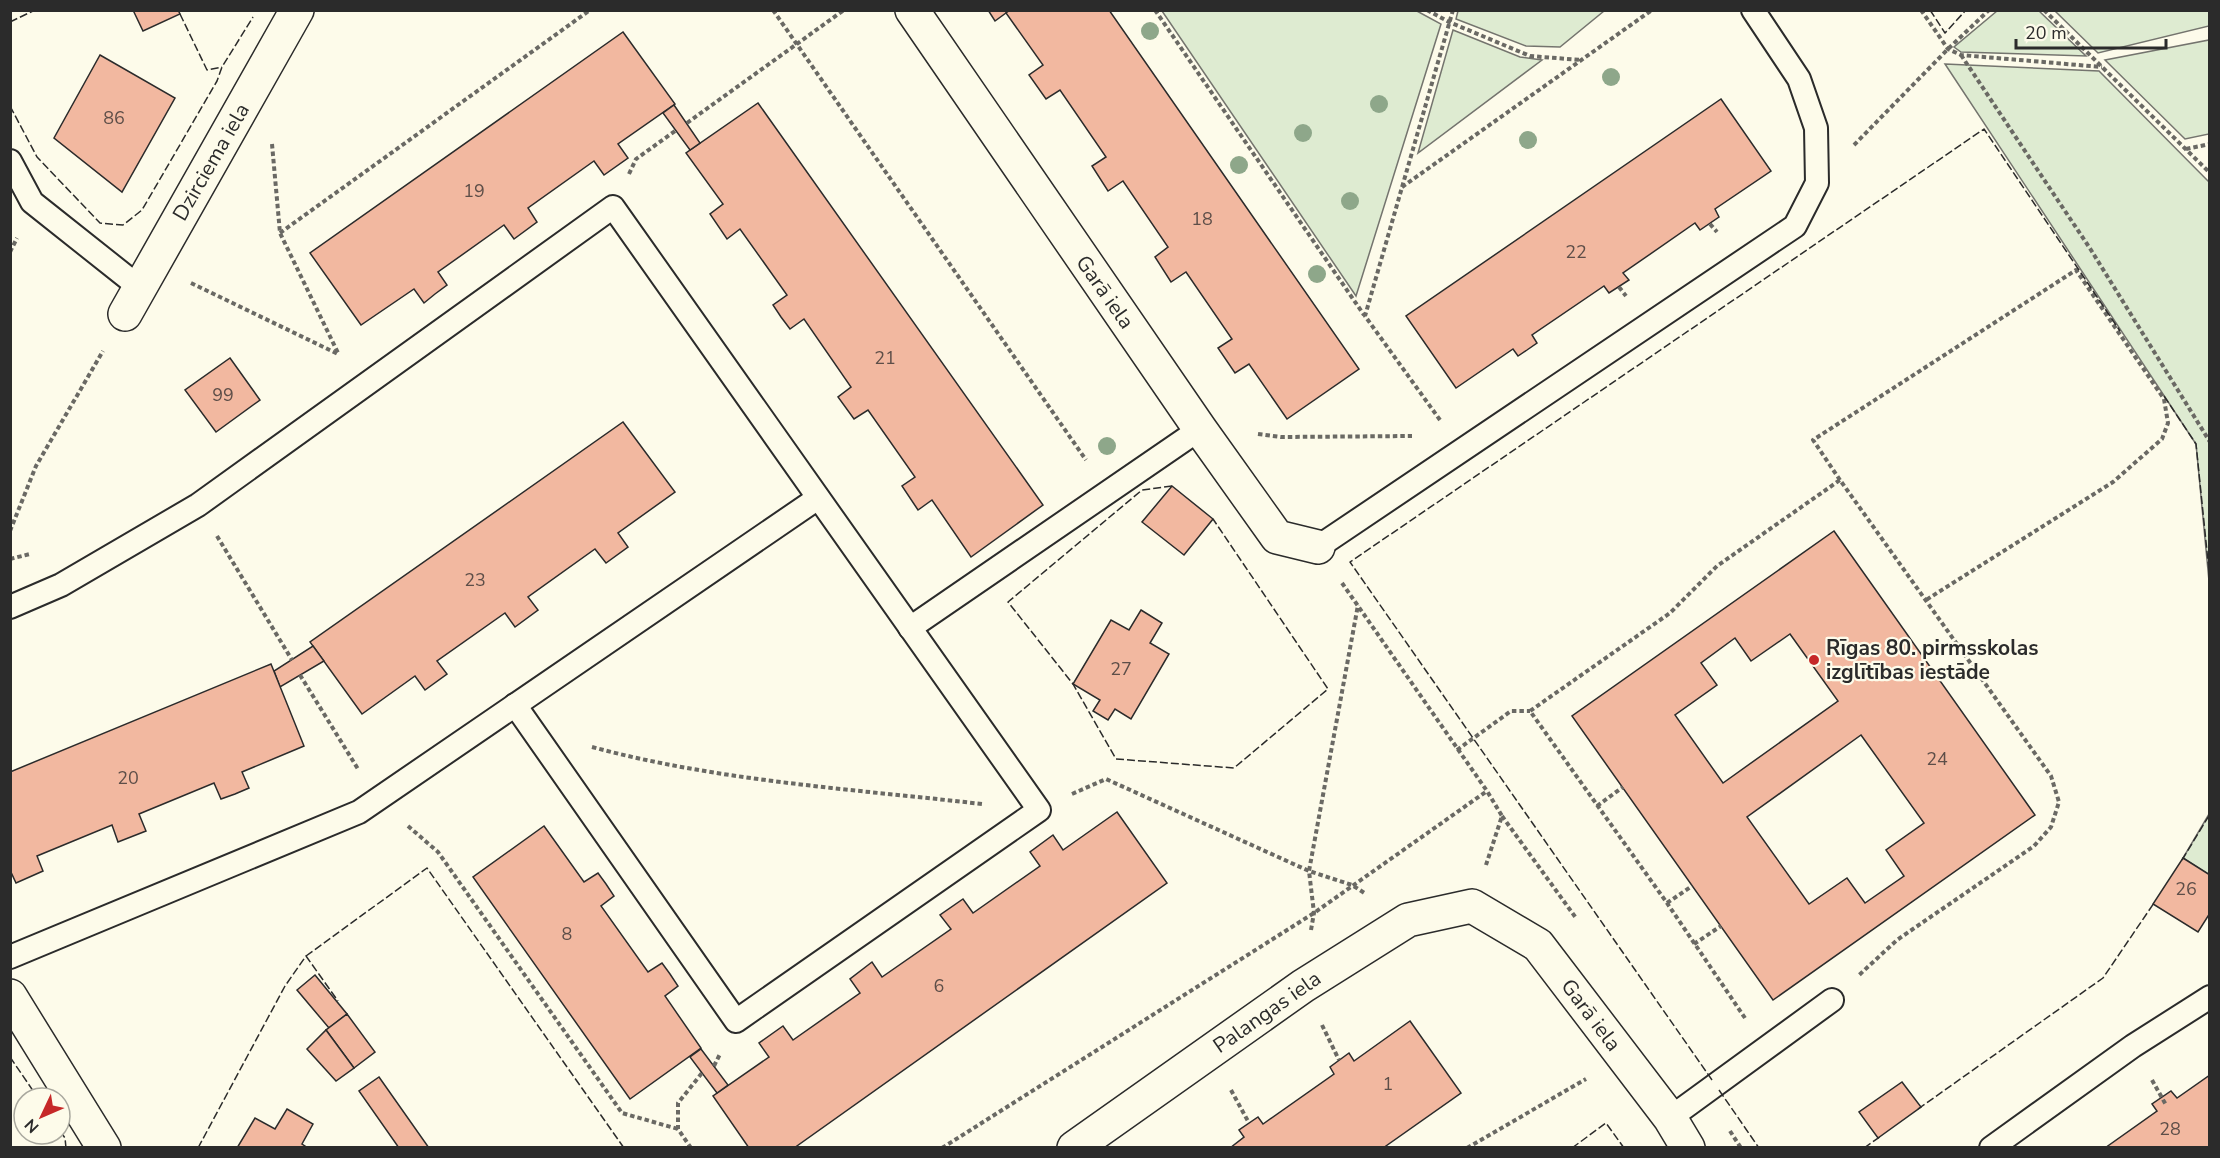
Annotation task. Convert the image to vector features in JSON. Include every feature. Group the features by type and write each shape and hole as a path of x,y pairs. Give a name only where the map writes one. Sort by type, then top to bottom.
{"street":[{"name":"Dzirciema iela","path":"139,289 297,10"},
{"name":"Garā iela","path":"912,10 1200,429 1277,537 1318,547"},
{"name":"Garā iela","path":"1472,906 1538,945 1670,1118 1688,1148"},
{"name":"Palangas iela","path":"1074,1148 1303,986 1408,920 1472,906"},
{"path":"10,996 104,1148"}],"lane":[{"path":"1318,547 1457,443 1795,226 1818,183 1816,128 1799,79 1753,10"},
{"path":"10,161 21,201 139,289"},
{"path":"10,606 61,585 198,505 613,207 1039,810 736,1021 515,705"},
{"path":"910,628 1200,429"},
{"path":"10,957 359,812 818,498"},
{"path":"1990,1148 2133,1046 2210,997"},
{"path":"1670,1118 1832,1000"}],"path":[{"path":"280,233 590,10"},
{"path":"773,10 1108,492"},
{"path":"687,123 844,10"},
{"path":"1155,10 1365,316 1457,443"},
{"path":"1427,10 1449,22 1530,56 1582,60"},
{"path":"1365,316 1453,10"},
{"path":"1401,187 1652,10"},
{"path":"1921,10 1948,48 1961,56 2091,250 2210,442"},
{"path":"1818,183 1948,48 1989,10"},
{"path":"2044,10 2210,173"},
{"path":"1961,56 2102,67"},
{"path":"613,207 636,159 675,131"},
{"path":"272,138 280,233 339,355"},
{"path":"2186,149 2210,144"},
{"path":"1832,1000 1897,940 2034,846 2051,827 2059,802 2051,776 1840,480 1813,440 2076,270 2164,399 2168,423 2162,439 2113,482 1926,600"},
{"path":"10,531 36,466 139,289 339,355 377,376"},
{"path":"1200,429 1281,437 1457,443"},
{"path":"1457,750 1511,711 1530,711 1670,614 1717,566 1840,480"},
{"path":"198,505 292,660"},
{"path":"1318,547 1502,816 1472,906"},
{"path":"1303,986 1314,913 1309,871 1358,605"},
{"path":"300,675 377,800 438,852 622,1113 678,1129"},
{"path":"1530,711 1667,903 1766,1049"},
{"path":"533,731 642,761 754,778 1039,810 1106,779 1309,871 1352,885 1408,920"},
{"path":"1597,806 1623,787"},
{"path":"942,1148 1314,913 1486,791"},
{"path":"1667,903 1692,886"},
{"path":"1694,944 1721,926"},
{"path":"1467,1148 1623,1058"},
{"path":"691,1148 678,1129 678,1103 702,1073"}],"green space":[{"path":"1415,10 1441,24 1356,296 1162,11"},
{"path":"1458,10 1604,11 1560,47 1526,46 1456,19"},
{"path":"1997,11 2039,11 2086,56 1961,52 1954,47"},
{"path":"2055,11 2209,11 2209,26 2098,53"},
{"path":"1453,30 1520,57 1542,60 1418,153"},
{"path":"2209,40 2209,134 2185,139 2105,60"},
{"path":"1945,64 2099,71 2209,182 2209,581 2196,444"},
{"path":"2209,814 2209,875 2183,858"}],"building":[{"path":"133,10 178,10 180,14 143,31"},
{"path":"988,10 1010,10 995,21"},
{"path":"1010,10 1109,10 1359,369 1287,419 1249,364 1235,373 1218,348 1232,339 1186,272 1171,282 1155,257 1168,247 1123,181 1108,191 1092,166 1106,157 1060,90 1046,99 1029,75 1043,65 1006,13"},
{"path":"623,32 675,104 618,144 628,158 604,175 594,161 528,208 537,222 514,239 504,225 438,272 447,285 424,303 414,289 361,325 310,253"},
{"path":"100,55 175,98 122,192 54,138"},
{"path":"1721,99 1771,171 1715,209 1719,217 1700,230 1695,223 1623,273 1629,280 1609,293 1604,286 1532,335 1537,343 1527,350 1518,356 1513,349 1456,388 1406,316"},
{"path":"758,103 1043,505 971,557 932,500 918,510 902,486 915,477 868,410 854,419 838,397 851,387 804,319 790,329 781,317 773,305 787,295 740,229 727,239 710,214 723,204 686,153"},
{"path":"674,105 700,143 690,150 663,113"},
{"path":"230,358 260,400 216,432 185,390"},
{"path":"623,422 675,492 618,533 628,547 606,563 595,549 528,597 538,610 515,627 505,613 437,661 447,674 425,690 415,676 362,714 310,642"},
{"path":"1172,486 1213,519 1184,555 1142,522"},
{"path":"1834,531 2035,815 1773,1000 1572,716","holes":["1790,634 1838,701 1723,783 1675,715 1717,685 1701,663 1735,638 1751,661","1861,735 1924,823 1886,850 1904,876 1865,903 1847,878 1809,904 1747,817"]},
{"path":"1141,610 1162,623 1150,643 1169,654 1131,719 1115,709 1108,720 1093,711 1100,700 1073,684 1111,620 1129,630"},
{"path":"313,646 324,661 280,687 274,671"},
{"path":"271,664 304,746 242,772 249,788 235,794 221,799 214,783 139,814 146,831 118,842 112,825 37,856 43,871 16,883 10,870 10,772"},
{"path":"1117,812 1167,883 794,1148 749,1148 713,1096 769,1057 759,1043 783,1026 793,1040 860,993 850,979 872,962 882,977 951,929 940,915 963,899 973,913 1040,866 1030,852 1053,835 1063,850"},
{"path":"544,826 584,882 598,873 606,884 614,896 601,906 648,972 662,963 670,974 678,986 665,996 701,1048 630,1099 473,877"},
{"path":"2183,858 2210,875 2210,913 2198,932 2153,904"},
{"path":"315,975 347,1014 329,1028 297,990"},
{"path":"347,1014 375,1052 354,1068 326,1030"},
{"path":"1410,1021 1461,1093 1383,1148 1230,1148 1244,1137 1239,1130 1258,1117 1263,1124 1334,1074 1330,1067 1349,1053 1354,1061"},
{"path":"326,1030 354,1068 336,1081 307,1049"},
{"path":"701,1049 728,1085 717,1093 690,1057"},
{"path":"2210,1075 2210,1148 2105,1148 2157,1111 2152,1104 2171,1091 2177,1098"},
{"path":"379,1077 429,1148 399,1148 359,1091"},
{"path":"1902,1082 1921,1107 1878,1138 1859,1112"},
{"path":"287,1109 313,1124 302,1144 308,1148 237,1148 255,1118 275,1129"}],"fence":[{"path":"10,22 35,10"},
{"path":"1930,10 1945,33 1966,10"},
{"path":"180,14 207,70 222,67"},
{"path":"10,106 37,157 100,223 123,225 142,210 217,81 222,67 253,17"},
{"path":"1712,1080 1350,562 1984,129 2120,331"},
{"path":"2164,396 2196,444 2210,581"},
{"path":"1172,486 1142,490 1008,602 1073,684 1116,759 1234,768 1328,689 1213,519"},
{"path":"2182,860 2210,814"},
{"path":"306,956 427,868 624,1148"},
{"path":"1918,1109 2103,978 2154,903"},
{"path":"198,1148 285,986 306,956 338,1001"},
{"path":"10,1057 30,1086"},
{"path":"1719,1090 1759,1148"},
{"path":"1572,1148 1606,1123 1624,1148"},
{"path":"1864,1148 1881,1136"}],"place":[{"name":"Rīgas 80. pirmsskolas izglītības iestāde","path":"1814,660"}]}
